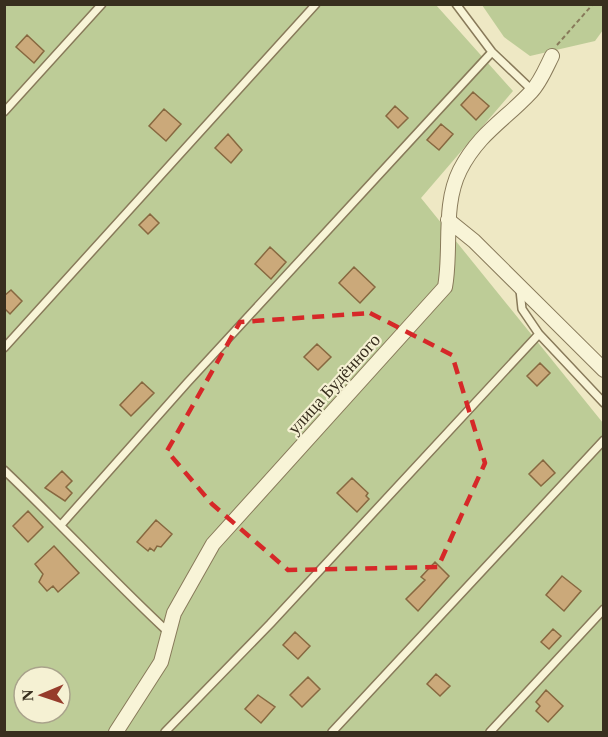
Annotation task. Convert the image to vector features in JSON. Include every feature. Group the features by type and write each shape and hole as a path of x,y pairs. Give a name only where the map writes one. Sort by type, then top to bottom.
{"street":[{"name":"улица Будённого","path":"116,732 161,662 174,613 213,544 445,287 449,263 448,220 460,171 486,130 532,91 552,57"},
{"path":"448,220 474,241 603,370"}],"lane":[{"path":"4,112 102,4"},
{"path":"4,348 316,4"},
{"path":"456,4 492,52 532,91"},
{"path":"61,525 187,383 492,52"},
{"path":"520,287 522,309 539,334 603,403"},
{"path":"165,732 539,334"},
{"path":"332,732 603,440"},
{"path":"4,471 168,632"},
{"path":"490,732 603,609"}],"path":[{"path":"552,57 558,41 593,4"}],"highlighted area":[{"path":"370,313 452,355 485,463 438,567 288,570 212,504 167,451 240,322"}],"green space":[{"path":"4,5 436,5 513,91 421,198 603,423 603,732 5,732"},
{"path":"482,5 603,5 603,30 595,41 530,56 504,37"}],"building":[{"path":"27,35 44,51 34,63 16,47"},
{"path":"473,92 489,106 476,120 461,105"},
{"path":"395,106 408,118 398,128 386,116"},
{"path":"164,109 181,124 166,141 149,126"},
{"path":"441,124 453,134 439,150 427,140"},
{"path":"228,134 242,150 231,163 215,148"},
{"path":"150,214 159,223 148,234 139,225"},
{"path":"270,247 286,262 271,279 255,264"},
{"path":"354,267 375,287 360,303 339,283"},
{"path":"11,290 22,301 10,314 4,308 4,296"},
{"path":"317,344 331,357 318,370 304,357"},
{"path":"540,363 550,373 537,386 527,376"},
{"path":"142,382 154,393 131,416 120,405"},
{"path":"543,460 555,473 541,486 529,474"},
{"path":"62,471 72,481 66,487 72,493 65,501 45,488"},
{"path":"352,478 368,493 366,496 369,499 357,512 337,493"},
{"path":"28,511 43,527 28,542 13,526"},
{"path":"156,520 172,534 161,547 157,546 154,551 150,548 148,551 137,542"},
{"path":"54,546 79,573 58,592 53,586 47,591 39,582 43,574 35,564"},
{"path":"435,562 449,576 418,611 406,599 425,580 421,577"},
{"path":"562,576 581,591 564,611 546,595"},
{"path":"553,629 561,636 549,649 541,642"},
{"path":"295,632 310,646 298,659 283,645"},
{"path":"436,674 450,686 440,696 427,684"},
{"path":"308,677 320,689 302,707 290,695"},
{"path":"546,690 563,706 548,722 536,711 540,706 536,702"},
{"path":"258,695 275,707 261,723 245,709"}]}
